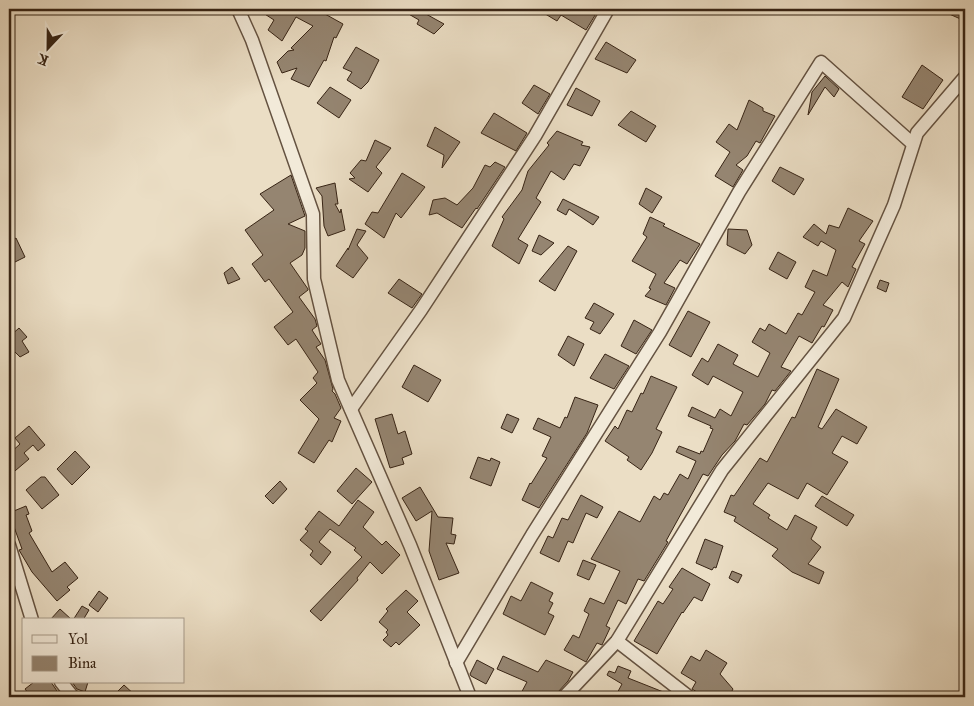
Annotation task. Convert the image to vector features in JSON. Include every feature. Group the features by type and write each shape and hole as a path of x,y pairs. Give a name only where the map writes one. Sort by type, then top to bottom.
{"street":[{"path":"238,9 252,40 313,214 314,280 338,380 410,545 470,697"},
{"path":"351,409 421,310 534,138 608,9"},
{"path":"456,663 532,535 660,332 739,192 821,62 913,144"},
{"path":"564,697 618,641 722,470 844,318 894,205 916,133 965,77"},
{"path":"9,545 31,618"},
{"path":"618,641 689,697"},
{"path":"63,684 73,697"}],"building":[{"path":"257,9 316,9 343,24 336,38 334,37 326,61 324,60 309,87 291,79 297,68 282,73 277,62 288,51 294,50 291,48 313,26 296,17 282,41 268,30 274,20"},
{"path":"400,9 417,9 444,24 434,34 417,24 419,20"},
{"path":"537,9 592,9 597,12 586,30 561,15 557,21"},
{"path":"938,9 965,9 965,21"},
{"path":"606,42 636,60 627,73 595,59"},
{"path":"356,47 379,60 368,82 361,89 347,80 352,72 343,68"},
{"path":"922,65 943,80 923,109 902,97"},
{"path":"825,76 839,89 834,97 825,87 808,115 812,92"},
{"path":"534,85 550,94 538,114 522,103"},
{"path":"330,87 351,100 339,118 317,103"},
{"path":"576,88 600,101 592,116 567,105"},
{"path":"749,100 763,108 763,111 775,116 760,143 756,141 747,156 736,165 743,170 733,187 715,176 730,152 716,142 729,124 737,130"},
{"path":"631,111 656,126 646,142 618,125"},
{"path":"494,113 527,133 516,151 481,133"},
{"path":"435,127 460,142 442,168 444,155 427,146"},
{"path":"557,131 583,142 581,145 590,147 580,166 574,164 564,180 551,171 536,198 541,202 518,239 528,245 519,264 492,246 504,219 502,217 522,190 528,171 549,145 547,143"},
{"path":"375,140 391,148 376,167 382,173 368,192 349,179 355,178 350,173 361,160 366,161"},
{"path":"495,162 505,167 462,228 437,213 429,215 433,200 445,198 457,205 473,188 485,165 490,167"},
{"path":"780,167 804,179 794,195 772,181"},
{"path":"402,173 425,187 401,218 396,213 384,238 365,224 372,212 378,213"},
{"path":"291,175 305,216 288,224 305,231 305,248 302,255 290,263 308,289 299,297 315,319 317,326 312,330 321,344 316,347 325,360 332,391 341,408 334,418 341,421 332,442 329,440 314,463 298,453 319,419 300,400 317,383 313,378 318,372 296,339 288,345 274,327 293,312 269,279 265,282 252,264 263,255 245,230 274,210 260,194"},
{"path":"335,183 338,204 335,204 340,213 341,209 345,230 328,236 324,226 322,196 316,188"},
{"path":"646,188 662,197 652,213 639,204"},
{"path":"563,199 599,217 593,225 569,209 566,215 557,210"},
{"path":"848,208 873,221 859,241 865,244 852,267 856,269 848,287 842,282 823,305 833,310 824,327 822,326 812,343 799,336 781,367 791,371 775,391 772,390 765,404 747,425 744,424 735,441 722,455 708,476 703,474 666,541 668,542 644,581 638,579 626,604 618,600 606,626 610,628 602,645 597,643 586,662 564,650 573,635 579,638 589,614 584,611 590,598 604,604 620,571 591,559 619,511 640,522 654,496 660,500 664,493 668,495 680,474 688,479 696,461 676,452 679,446 700,454 701,451 703,452 713,429 710,428 711,426 688,416 692,407 715,418 720,409 731,416 743,392 713,376 708,385 692,375 702,358 708,362 718,344 738,355 733,364 758,377 770,353 752,342 760,328 765,331 769,324 786,334 798,313 802,315 815,292 805,287 813,270 827,276 836,250 821,241 818,246 803,237 814,224 826,234 829,225 839,228"},
{"path":"650,217 665,224 663,226 700,244 687,264 680,260 664,283 675,288 666,305 645,296 651,289 649,288 656,274 632,261 647,237 643,234"},
{"path":"357,229 366,231 357,245 368,258 353,278 336,266 348,248 348,250"},
{"path":"728,229 747,230 752,245 745,254 727,245"},
{"path":"539,235 554,243 541,255 532,251"},
{"path":"16,238 25,257 9,265 9,242"},
{"path":"568,246 577,251 555,291 539,281"},
{"path":"778,252 796,262 787,279 769,269"},
{"path":"232,267 240,279 228,284 224,273"},
{"path":"399,279 422,294 412,308 388,293"},
{"path":"880,280 889,283 886,292 877,288"},
{"path":"594,303 614,314 600,334 590,329 594,322 585,318"},
{"path":"688,311 710,322 691,357 669,345"},
{"path":"634,320 652,330 636,354 621,346"},
{"path":"19,328 27,337 22,341 29,352 20,357 9,346 9,337"},
{"path":"568,336 584,344 574,366 558,355"},
{"path":"605,354 629,366 614,389 590,378"},
{"path":"414,365 441,380 428,402 402,387"},
{"path":"817,369 839,379 818,427 822,429 836,409 867,427 857,444 842,436 832,453 848,462 827,495 807,483 798,499 768,483 753,504 770,515 768,518 787,530 795,515 817,527 811,539 821,547 808,564 824,572 819,584 792,572 772,556 778,549 734,521 736,517 724,512 731,495 734,496 760,458 767,462 792,417 795,418"},
{"path":"651,376 677,387 656,429 662,432 641,470 627,460 629,457 605,441 615,426 618,429 627,410 632,412"},
{"path":"575,397 598,405 587,433 539,508 522,500 530,483 547,458 542,456 551,437 533,429 538,418 560,428 565,417 567,418"},
{"path":"392,414 398,434 405,431 412,454 402,458 404,464 390,468 375,419"},
{"path":"507,414 519,419 512,433 501,428"},
{"path":"29,426 45,445 38,451 33,445 24,453 29,459 9,476 9,454 20,444 15,438"},
{"path":"75,451 90,467 72,485 57,469"},
{"path":"478,457 490,461 491,458 500,462 491,486 470,478"},
{"path":"356,468 372,482 352,504 337,491"},
{"path":"41,477 45,477 59,495 42,509 26,490"},
{"path":"280,481 287,489 273,504 265,496"},
{"path":"420,487 438,517 453,518 451,534 456,535 454,544 446,543 459,573 439,580 429,551 432,511 416,521 402,498"},
{"path":"581,495 603,507 597,518 586,513 573,543 568,541 559,562 540,553 548,536 553,538 562,518 568,520"},
{"path":"822,496 854,515 847,526 815,506"},
{"path":"358,500 374,512 363,527 382,545 386,541 400,555 382,574 370,562 357,578 358,580 321,621 310,611 362,557 354,550 356,548 330,529 319,542 331,552 321,565 310,555 313,551 300,540 308,531 305,529 319,511 339,526"},
{"path":"26,506 29,514 26,515 32,531 29,533 52,572 65,562 78,578 67,587 70,590 57,601 32,572 19,550 22,549 9,513"},
{"path":"705,539 723,546 716,568 714,567 712,570 696,563"},
{"path":"583,560 596,565 589,580 577,575"},
{"path":"682,568 710,584 702,601 694,597 682,612 657,654 634,641 658,601 663,604 673,589 669,587"},
{"path":"732,571 742,575 738,583 729,578"},
{"path":"531,582 553,593 549,601 553,603 548,613 554,616 545,635 503,614 511,596 521,601"},
{"path":"406,590 418,601 407,612 420,625 399,645 396,642 391,647 383,640 388,635 386,632 388,630 379,622 388,611 386,609"},
{"path":"99,591 108,598 98,612 89,605"},
{"path":"82,606 89,610 84,618 74,618"},
{"path":"60,609 70,618 52,618"},
{"path":"706,650 727,663 720,674 733,689 729,697 705,697 692,689 696,682 681,673 691,656 700,661"},
{"path":"503,656 538,672 546,660 573,672 556,697 519,697 527,682 497,669"},
{"path":"477,660 494,669 486,684 470,674"},
{"path":"618,666 631,671 628,678 676,697 615,697 622,684 607,675 609,671 615,673"},
{"path":"31,684 52,684 57,691 48,697 31,697 25,689"},
{"path":"73,684 87,684 85,692 77,689"},
{"path":"124,685 137,697 112,697"}]}
